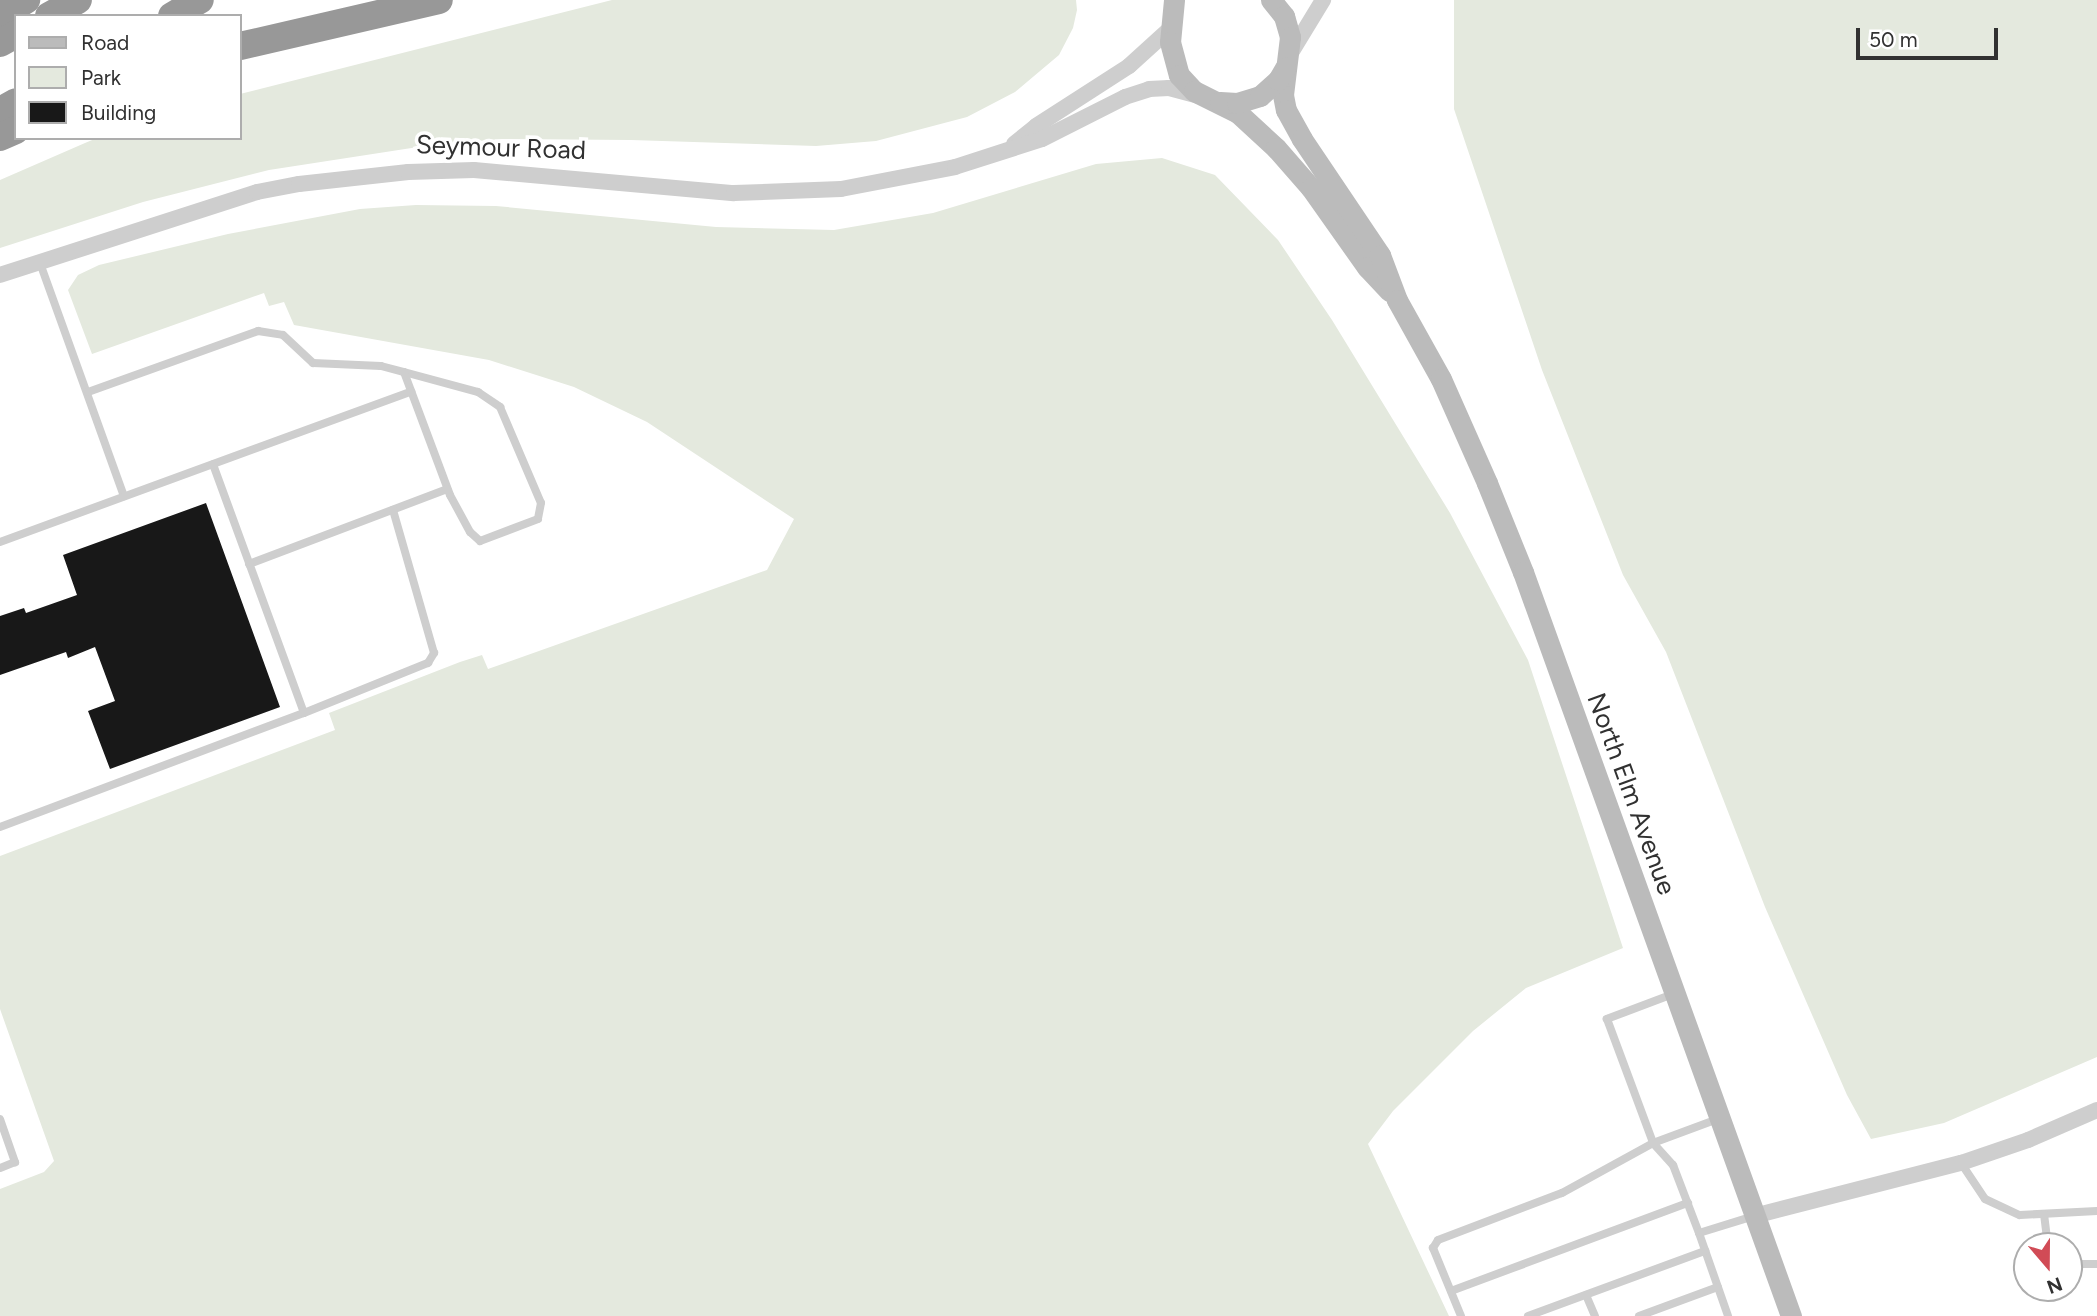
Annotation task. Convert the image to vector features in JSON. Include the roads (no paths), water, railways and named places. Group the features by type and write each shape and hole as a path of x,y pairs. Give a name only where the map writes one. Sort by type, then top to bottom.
{"highway":[{"path":"0,16 26,0"},
{"path":"53,14 78,0"},
{"path":"176,14 200,0"},
{"path":"242,46 439,0"}],"main road":[{"name":"North Elm Avenue","path":"1174,0 1171,54 1179,75 1194,91 1238,113 1291,164 1367,267 1397,300"},
{"name":"Seymour Road","path":"1173,26 1189,0"},
{"name":"North Elm Avenue","path":"1271,0 1288,26 1288,60 1283,99 1291,121 1374,243 1397,300 1441,379 1506,529 1791,1316"},
{"path":"1214,101 1237,103 1260,96 1278,80 1288,60"}],"street":[{"path":"1288,60 1302,31 1323,0"},
{"name":"Seymour Road","path":"1009,148 1036,126 1129,66 1173,26"},
{"name":"Seymour Road","path":"0,275 257,192 325,180 474,170 704,191 794,193 906,179 955,167 1053,135 1125,97 1149,89 1169,88 1214,101"},
{"path":"1754,1216 1961,1163 2028,1140 2097,1110"}],"lane":[{"path":"40,263 124,496"},
{"path":"88,393 258,331 283,335 313,363 380,366 404,372 478,392 500,407 541,503 538,519 480,541 470,532 447,489 404,372"},
{"path":"0,542 411,392"},
{"path":"213,464 304,713"},
{"path":"249,564 447,489"},
{"path":"0,827 304,713 428,663 434,653 393,510"},
{"path":"1673,993 1607,1019 1653,1143 1673,1165 1728,1316"},
{"path":"1461,1316 1433,1248 1438,1240 1562,1193 1653,1143 1719,1118"},
{"path":"0,1119 15,1162 0,1168"},
{"path":"1961,1163 1985,1199 2020,1215 2097,1211"},
{"path":"1451,1291 1688,1203"},
{"path":"2044,1214 2046,1232"},
{"path":"1699,1233 1754,1216"},
{"path":"1528,1316 1705,1251"},
{"path":"1639,1316 1718,1287"},
{"path":"1586,1295 1595,1316"}]}
